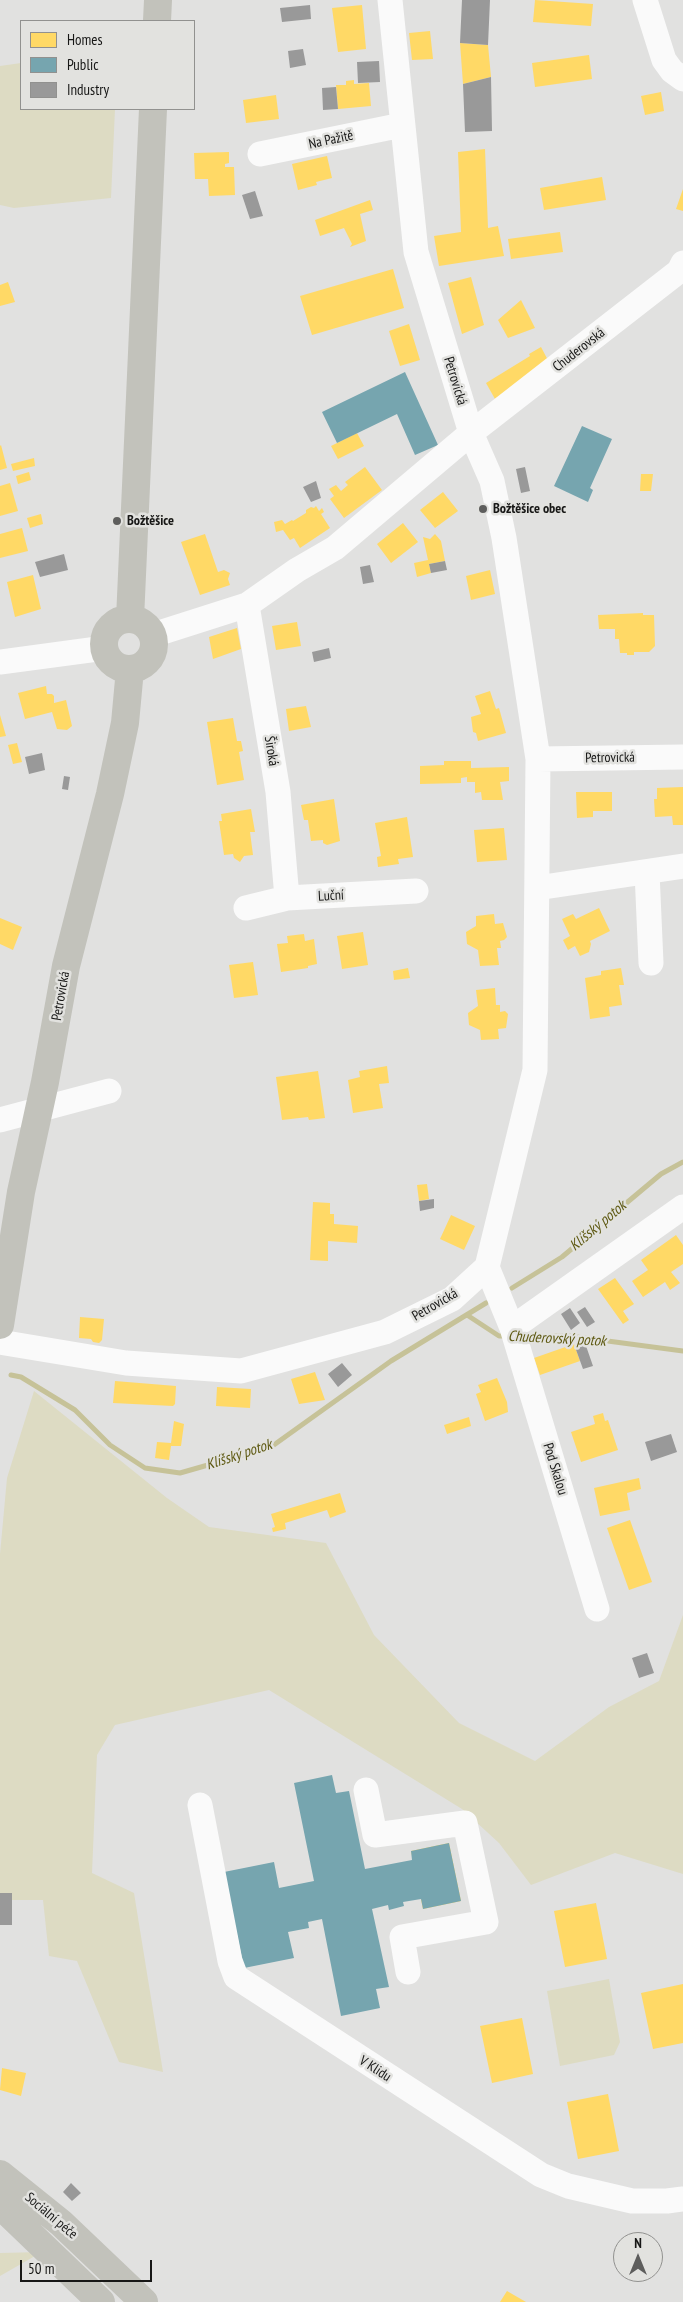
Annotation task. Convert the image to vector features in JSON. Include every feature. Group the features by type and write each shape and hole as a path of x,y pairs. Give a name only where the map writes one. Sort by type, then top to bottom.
{"main road":[{"path":"158,0 158,20"},
{"path":"130,619 153,110"},
{"path":"130,619 140,621 148,627 153,635 154,645 152,654 147,662 139,667 130,669 114,663 105,648 105,637 110,627 120,621 130,619"},
{"name":"Petrovická","path":"0,1325 21,1192 45,1082 66,966 110,794 125,723 130,669"},
{"name":"Sociální péče","path":"0,2174 61,2223 144,2302"},
{"name":"Sociální péče","path":"0,2206 101,2302"}],"street":[{"name":"Petrovická","path":"0,1342 126,1363 242,1371 385,1332 452,1299 488,1267 535,1070 538,759 504,538 492,480 471,433 416,252 390,0"},
{"path":"645,0 664,60 672,71 683,79"},
{"name":"Na Pažitě","path":"260,154 402,124"},
{"name":"Chuderovská","path":"471,433 679,271 683,263"},
{"path":"153,635 248,605 298,570 335,548 471,433"},
{"name":"Široká","path":"248,605 278,792 287,898"},
{"path":"1,658 105,648"},
{"name":"Petrovická","path":"538,759 683,757"},
{"path":"536,888 683,866"},
{"path":"647,872 650,963"},
{"name":"Luční","path":"246,908 287,898 416,891"},
{"path":"0,1120 109,1091"},
{"path":"515,1335 683,1207"},
{"name":"Pod Skalou","path":"488,1267 515,1335 597,1609"},
{"path":"366,1790 375,1835 464,1823 486,1922 402,1937 408,1972"},
{"name":"V Klidu","path":"200,1805 230,1961 236,1977 541,2175 568,2186 632,2201 683,2199"}],"shaded area":[{"path":"20,63 20,110 115,110 111,198 14,208 0,205 0,66"},
{"path":"34,1391 167,1498 209,1527 326,1543 374,1635 459,1723 535,1761 609,1707 659,1681 683,1615 683,1874 615,1853 531,1885 499,1843 462,1809 269,1690 115,1725 97,1755 92,1873 134,1893 163,2072 119,2062 77,1961 49,1956 43,1900 0,1900 0,1554 7,1478"},
{"path":"609,1979 620,2042 614,2055 560,2066 547,1991"},
{"path":"42,2252 0,2276 0,2253"}],"building: Homes":[{"path":"535,0 593,4 591,26 533,22"},
{"path":"362,5 366,49 338,52 332,8"},
{"path":"430,31 433,59 412,60 409,33"},
{"path":"460,43 488,45 491,77 463,84"},
{"path":"589,55 592,79 535,87 532,63"},
{"path":"354,80 354,84 369,83 371,106 338,109 336,85 346,85 346,81"},
{"path":"661,92 664,111 645,115 641,96"},
{"path":"276,95 279,119 246,123 243,100"},
{"path":"485,149 488,228 498,226 504,256 439,266 434,236 461,232 458,152"},
{"path":"229,152 229,163 225,164 225,167 234,167 235,195 209,196 208,179 195,179 194,153"},
{"path":"327,156 332,178 316,182 317,185 298,190 292,164"},
{"path":"602,177 606,200 544,210 540,188"},
{"path":"683,189 683,211 676,209"},
{"path":"370,200 373,210 360,214 366,241 350,247 352,244 344,228 320,236 315,220"},
{"path":"560,232 563,252 511,259 508,239"},
{"path":"393,269 404,308 312,335 300,296"},
{"path":"471,277 484,325 462,334 448,283"},
{"path":"8,282 15,302 0,306 0,285"},
{"path":"521,300 535,328 508,338 498,320"},
{"path":"409,324 420,360 400,366 389,331"},
{"path":"541,347 550,364 495,399 486,383 530,356 529,354"},
{"path":"357,433 364,446 338,459 331,446"},
{"path":"0,446 7,468 0,470"},
{"path":"34,458 35,466 13,471 11,464"},
{"path":"365,467 382,490 344,518 330,499 334,496 329,489 336,485 341,491 348,485 345,482"},
{"path":"29,472 31,480 18,484 16,476"},
{"path":"641,474 653,474 651,491 640,491"},
{"path":"10,483 18,511 0,516 0,486"},
{"path":"443,492 458,511 435,528 420,510"},
{"path":"316,506 319,511 322,508 324,512 321,514 330,528 300,548 294,538 290,540 283,530 276,532 274,522 282,520 285,524 293,521 306,513 306,510"},
{"path":"41,514 43,524 30,528 27,518"},
{"path":"403,523 418,542 391,563 377,544"},
{"path":"22,528 28,551 0,558 0,534"},
{"path":"205,534 218,572 224,570 230,573 228,579 230,585 200,595 181,542"},
{"path":"435,534 441,541 445,561 429,564 431,573 417,577 414,563 428,560 423,537 430,539"},
{"path":"490,570 495,594 471,600 466,576"},
{"path":"33,575 41,609 15,617 7,582"},
{"path":"643,613 643,615 654,615 655,646 649,652 634,652 634,655 620,653 619,639 615,639 615,629 599,629 598,615"},
{"path":"297,622 301,646 276,650 272,626"},
{"path":"237,628 241,649 213,659 209,637"},
{"path":"46,686 47,694 54,696 54,703 66,700 72,726 67,730 57,729 52,712 25,719 18,693"},
{"path":"490,691 496,709 499,708 506,733 478,741 476,733 473,732 471,717 481,714 475,696"},
{"path":"306,706 311,727 289,731 286,709"},
{"path":"0,715 6,736 0,737"},
{"path":"233,718 237,741 241,741 243,751 239,752 244,780 217,785 207,722"},
{"path":"17,743 22,762 13,764 8,745"},
{"path":"444,761 471,761 471,768 509,767 509,781 500,782 503,800 482,800 481,792 475,793 475,782 467,782 467,777 461,778 461,783 420,784 420,766 444,765"},
{"path":"683,787 683,825 673,825 672,816 655,817 654,799 657,799 657,788"},
{"path":"576,792 612,792 612,811 593,811 593,817 577,818"},
{"path":"334,799 340,841 327,845 323,843 323,840 311,841 308,820 304,820 301,805"},
{"path":"251,809 255,832 250,832 253,855 244,856 240,862 234,858 233,854 224,855 219,821 222,821 221,814"},
{"path":"407,817 413,857 398,859 399,864 378,867 377,857 381,856 375,823"},
{"path":"504,828 507,860 477,862 474,830"},
{"path":"599,908 610,931 590,941 589,952 580,956 575,946 568,950 563,940 570,936 562,919 573,914 576,919"},
{"path":"494,914 495,924 503,923 507,937 500,941 501,948 497,948 499,965 480,966 478,950 467,944 466,932 476,926 476,916"},
{"path":"0,918 22,927 13,950 0,944"},
{"path":"363,932 368,965 342,969 337,936"},
{"path":"304,934 305,941 314,939 317,964 308,966 308,968 281,972 277,944 288,943 287,936"},
{"path":"253,962 258,995 234,998 229,965"},
{"path":"408,968 410,978 394,980 393,971"},
{"path":"621,968 624,985 619,985 622,1005 609,1007 610,1016 590,1019 585,978 601,975 601,971"},
{"path":"495,988 496,1005 500,1005 500,1012 505,1011 508,1014 506,1028 498,1029 499,1039 481,1040 480,1030 469,1025 468,1013 478,1006 476,990"},
{"path":"387,1066 389,1083 379,1084 383,1108 353,1113 348,1080 360,1077 359,1071"},
{"path":"318,1071 325,1118 309,1120 308,1117 282,1120 276,1077"},
{"path":"427,1184 429,1199 419,1201 417,1185"},
{"path":"313,1202 330,1203 330,1214 334,1214 334,1224 358,1226 357,1243 328,1241 328,1261 310,1260"},
{"path":"451,1215 475,1226 464,1250 440,1239"},
{"path":"676,1235 683,1245 683,1264 671,1272 680,1283 670,1290 665,1282 643,1297 632,1281 648,1270 641,1260"},
{"path":"615,1278 634,1304 623,1311 629,1320 623,1324 598,1289"},
{"path":"80,1317 104,1319 102,1340 99,1343 93,1342 91,1339 79,1338"},
{"path":"574,1344 580,1361 540,1375 534,1358"},
{"path":"315,1372 325,1400 299,1404 291,1379"},
{"path":"497,1378 507,1402 508,1412 485,1421 476,1394 481,1392 478,1385"},
{"path":"115,1381 176,1386 175,1404 173,1406 113,1403"},
{"path":"217,1387 251,1389 250,1408 216,1406"},
{"path":"603,1413 605,1421 608,1420 618,1450 581,1462 571,1432 595,1424 593,1416"},
{"path":"469,1417 471,1426 447,1434 444,1425"},
{"path":"174,1421 184,1424 181,1446 171,1446 169,1460 155,1458 157,1442 171,1443"},
{"path":"639,1478 641,1489 627,1493 630,1510 600,1516 594,1488"},
{"path":"340,1493 346,1512 330,1518 327,1510 285,1523 286,1529 273,1532 272,1528 275,1527 271,1514"},
{"path":"630,1520 652,1582 629,1590 607,1528"},
{"path":"449,1843 461,1901 423,1909 411,1851"},
{"path":"596,1903 607,1959 565,1967 554,1911"},
{"path":"683,1984 683,2043 653,2049 641,1993"},
{"path":"522,2018 533,2074 492,2083 480,2026"},
{"path":"2,2068 26,2073 21,2096 0,2090"},
{"path":"608,2094 619,2151 578,2159 567,2102"},
{"path":"507,2291 526,2302 500,2302"}],"building: Public":[{"path":"405,372 438,445 415,455 397,414 337,443 322,412"},
{"path":"582,426 612,439 590,488 593,490 588,502 554,486"},
{"path":"332,1775 336,1793 349,1791 365,1869 412,1860 411,1851 449,1843 461,1901 423,1909 421,1899 403,1902 404,1906 389,1910 388,1905 372,1909 389,1987 376,1989 380,2008 341,2016 322,1919 308,1922 309,1928 288,1932 294,1958 244,1968 224,1872 274,1862 279,1888 314,1881 294,1783"}],"building: Industry":[{"path":"462,0 490,0 488,45 460,43"},
{"path":"310,5 311,19 282,22 280,8"},
{"path":"303,49 306,65 290,68 288,51"},
{"path":"379,61 380,82 358,83 357,62"},
{"path":"491,77 492,131 465,132 463,84"},
{"path":"336,87 338,109 323,110 322,88"},
{"path":"255,191 263,216 250,219 242,195"},
{"path":"525,467 530,491 521,493 516,469"},
{"path":"316,481 321,498 311,502 303,487"},
{"path":"64,554 68,570 40,577 35,562"},
{"path":"445,561 447,570 431,573 429,564"},
{"path":"370,565 374,582 363,584 360,567"},
{"path":"329,648 331,658 314,662 312,652"},
{"path":"42,753 45,770 29,774 25,757"},
{"path":"64,776 70,777 68,790 62,789"},
{"path":"434,1199 434,1208 420,1211 419,1201"},
{"path":"585,1307 595,1322 587,1327 577,1312"},
{"path":"570,1308 580,1323 571,1330 561,1314"},
{"path":"585,1343 593,1366 583,1369 575,1347"},
{"path":"342,1363 352,1375 338,1387 328,1374"},
{"path":"671,1434 677,1452 651,1461 645,1442"},
{"path":"647,1653 654,1673 639,1678 632,1658"},
{"path":"0,1893 12,1893 12,1925 0,1925"},
{"path":"71,2183 81,2193 72,2201 63,2192"}],"waterway":[{"name":"Klíšský potok","path":"512,1288 562,1257 661,1174 683,1162"},
{"name":"Klíšský potok","path":"11,1375 21,1377 75,1410 110,1445 145,1468 180,1473 271,1447 391,1361 486,1303"},
{"name":"Chuderovský potok","path":"467,1315 499,1336 506,1336"},
{"name":"Chuderovský potok","path":"522,1336 570,1336 683,1351"}],"place":[{"name":"Božtěšice obec","path":"483,509"},
{"name":"Božtěšice","path":"117,521"}]}
